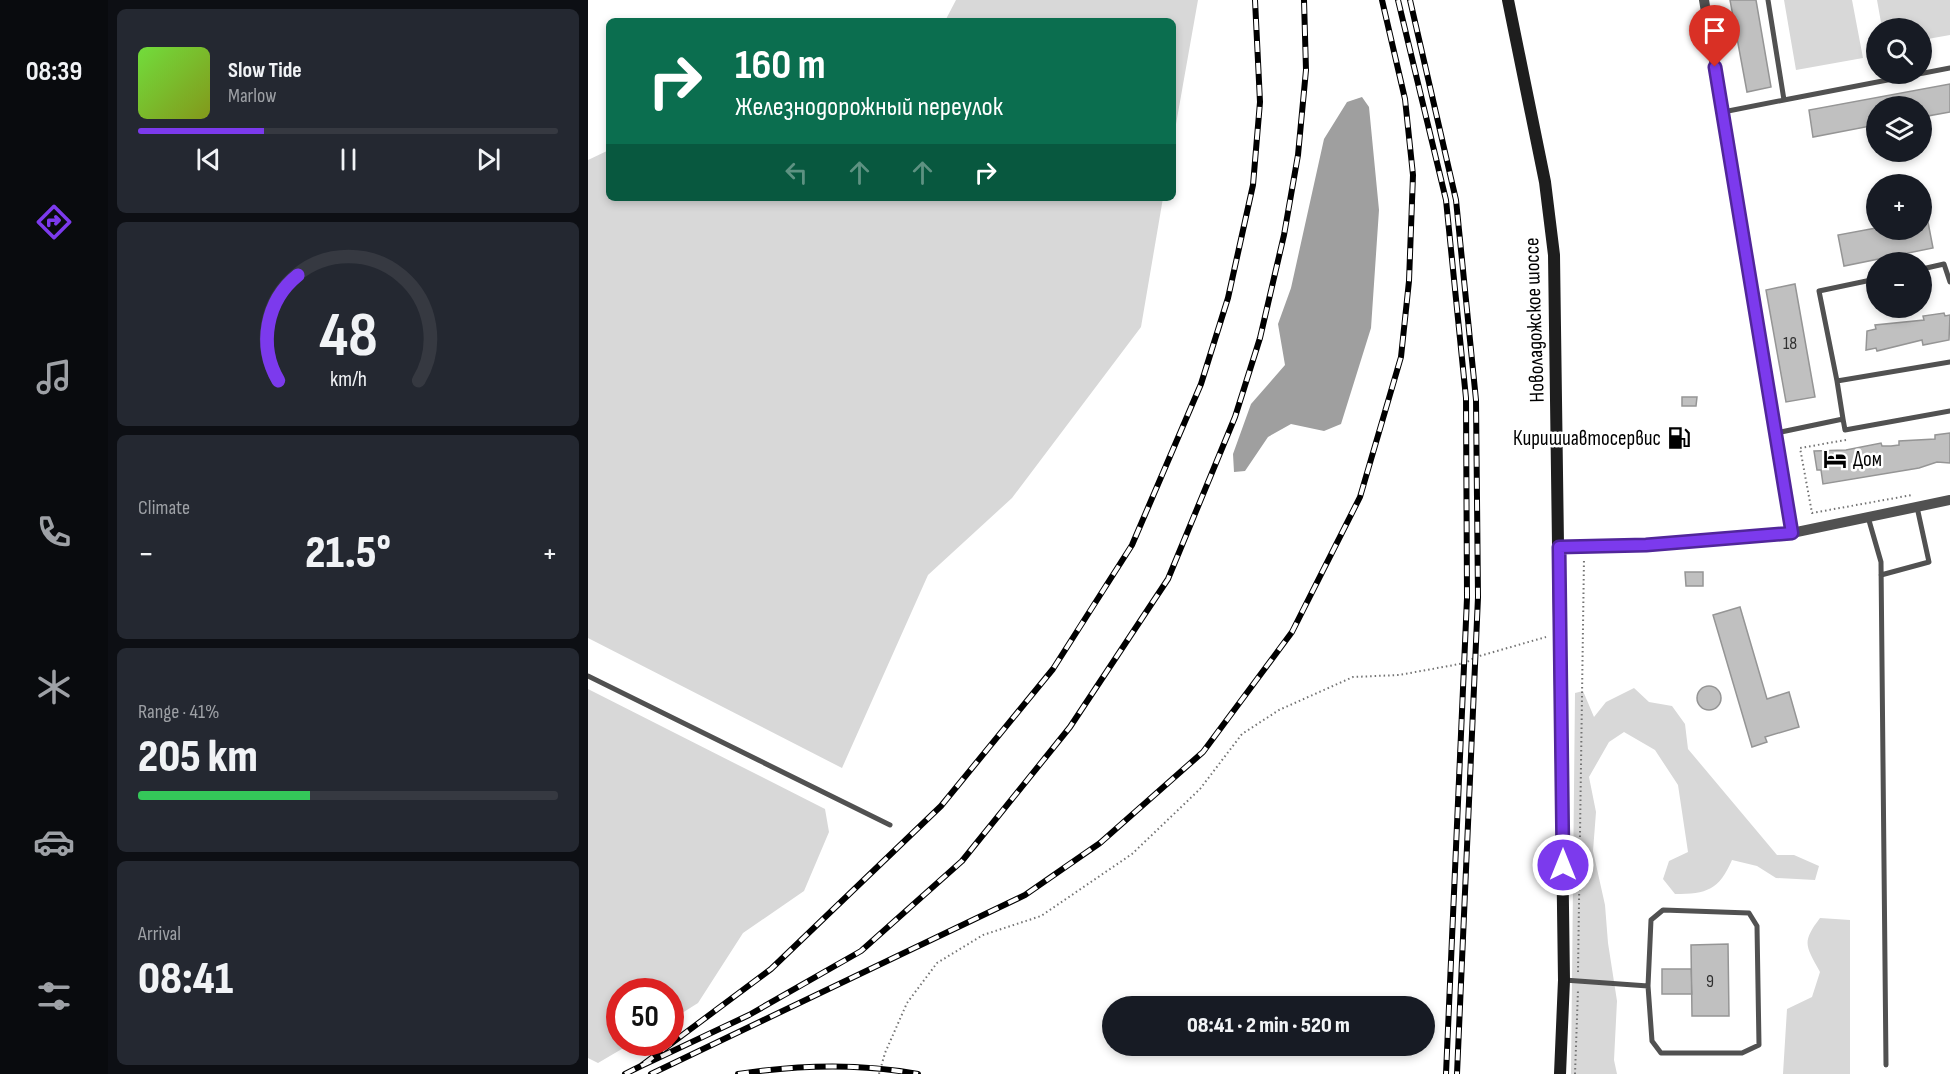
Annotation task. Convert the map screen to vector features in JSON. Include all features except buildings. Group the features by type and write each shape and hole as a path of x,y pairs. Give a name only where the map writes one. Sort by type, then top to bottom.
{"main road":[{"name":"Новоладожское шоссе","path":"1508,0 1545,182 1554,255 1564,980 1560,1074"}],"street":[{"path":"1704,0 1792,533"},
{"path":"1559,547 1646,545 1792,533 1950,500"}],"lane":[{"path":"1768,0 1784,100"},
{"path":"1723,112 1950,68"},
{"path":"1932,267 1944,264 1950,282"},
{"path":"1866,281 1819,291 1845,430 1950,411"},
{"path":"1837,381 1950,362"},
{"path":"1776,433 1843,419"},
{"path":"1881,574 1929,562 1917,507"},
{"path":"1868,517 1881,562 1886,1065"},
{"path":"588,676 890,825"},
{"path":"1663,910 1749,913 1757,926 1759,1044 1742,1053 1661,1053 1652,1041 1648,986 1651,920 1663,910"},
{"path":"1564,980 1648,986"}],"path":[{"path":"1846,440 1800,448 1812,513 1916,494"},
{"path":"1575,1074 1584,546"},
{"path":"879,1074 907,1003 937,963 982,935 1041,916 1132,854 1200,789 1242,734 1279,710 1353,677 1399,675 1465,663 1476,657 1561,633"}],"shaded area":[{"path":"956,0 1198,0 1176,124 1176,18 947,18"},
{"path":"1784,0 1852,0 1863,58 1796,70"},
{"path":"1877,0 1950,0 1950,35 1932,38 1932,18 1880,18"},
{"path":"1362,97 1369,107 1379,210 1371,328 1341,424 1324,431 1291,424 1268,437 1245,471 1234,472 1233,454 1251,404 1285,365 1278,324 1291,288 1324,139 1347,102"},
{"path":"606,151 606,201 1162,201 1141,327 1012,498 928,575 842,768 588,638 588,160"},
{"path":"1634,688 1649,702 1672,706 1685,724 1688,749 1777,855 1794,855 1819,866 1815,880 1776,878 1757,866 1732,860 1722,878 1711,888 1696,893 1675,894 1663,879 1669,861 1688,852 1678,785 1655,750 1624,732 1609,742 1589,777 1596,812 1593,851 1605,905 1617,1001 1614,1060 1617,1074 1571,1074 1575,693 1583,691 1594,717 1606,702"},
{"path":"588,689 825,809 829,832 804,891 743,933 698,1003 684,1012 684,978 606,978 606,1056 610,1056 598,1063 588,1058"},
{"path":"1820,918 1850,920 1850,1074 1783,1074 1787,1009 1812,997 1820,972 1811,956 1808,939"}],"railway":[{"path":"625,1074 641,1066 771,969 941,806 1053,669 1132,545 1201,384 1228,298 1253,185 1260,102 1255,0"},
{"path":"641,1066 749,1015 861,951 962,861 1070,727 1168,579 1235,417 1260,338 1284,235 1298,155 1306,70 1304,0"},
{"path":"651,1074 1025,895 1100,843 1203,752 1292,632 1360,497 1401,357 1409,281 1413,175 1405,99 1382,0"},
{"path":"1398,0 1446,200 1466,398 1467,598 1446,1074"},
{"path":"1410,0 1456,200 1476,400 1478,597 1457,1074"},
{"path":"738,1074 828,1066 896,1070 918,1074"}],"place":[{"name":"Киришиавтосервис","path":"1679,438"},
{"name":"Дом","path":"1835,459"}],"route":[{"path":"1563,865 1559,547 1646,545 1792,533 1715,67"}]}
